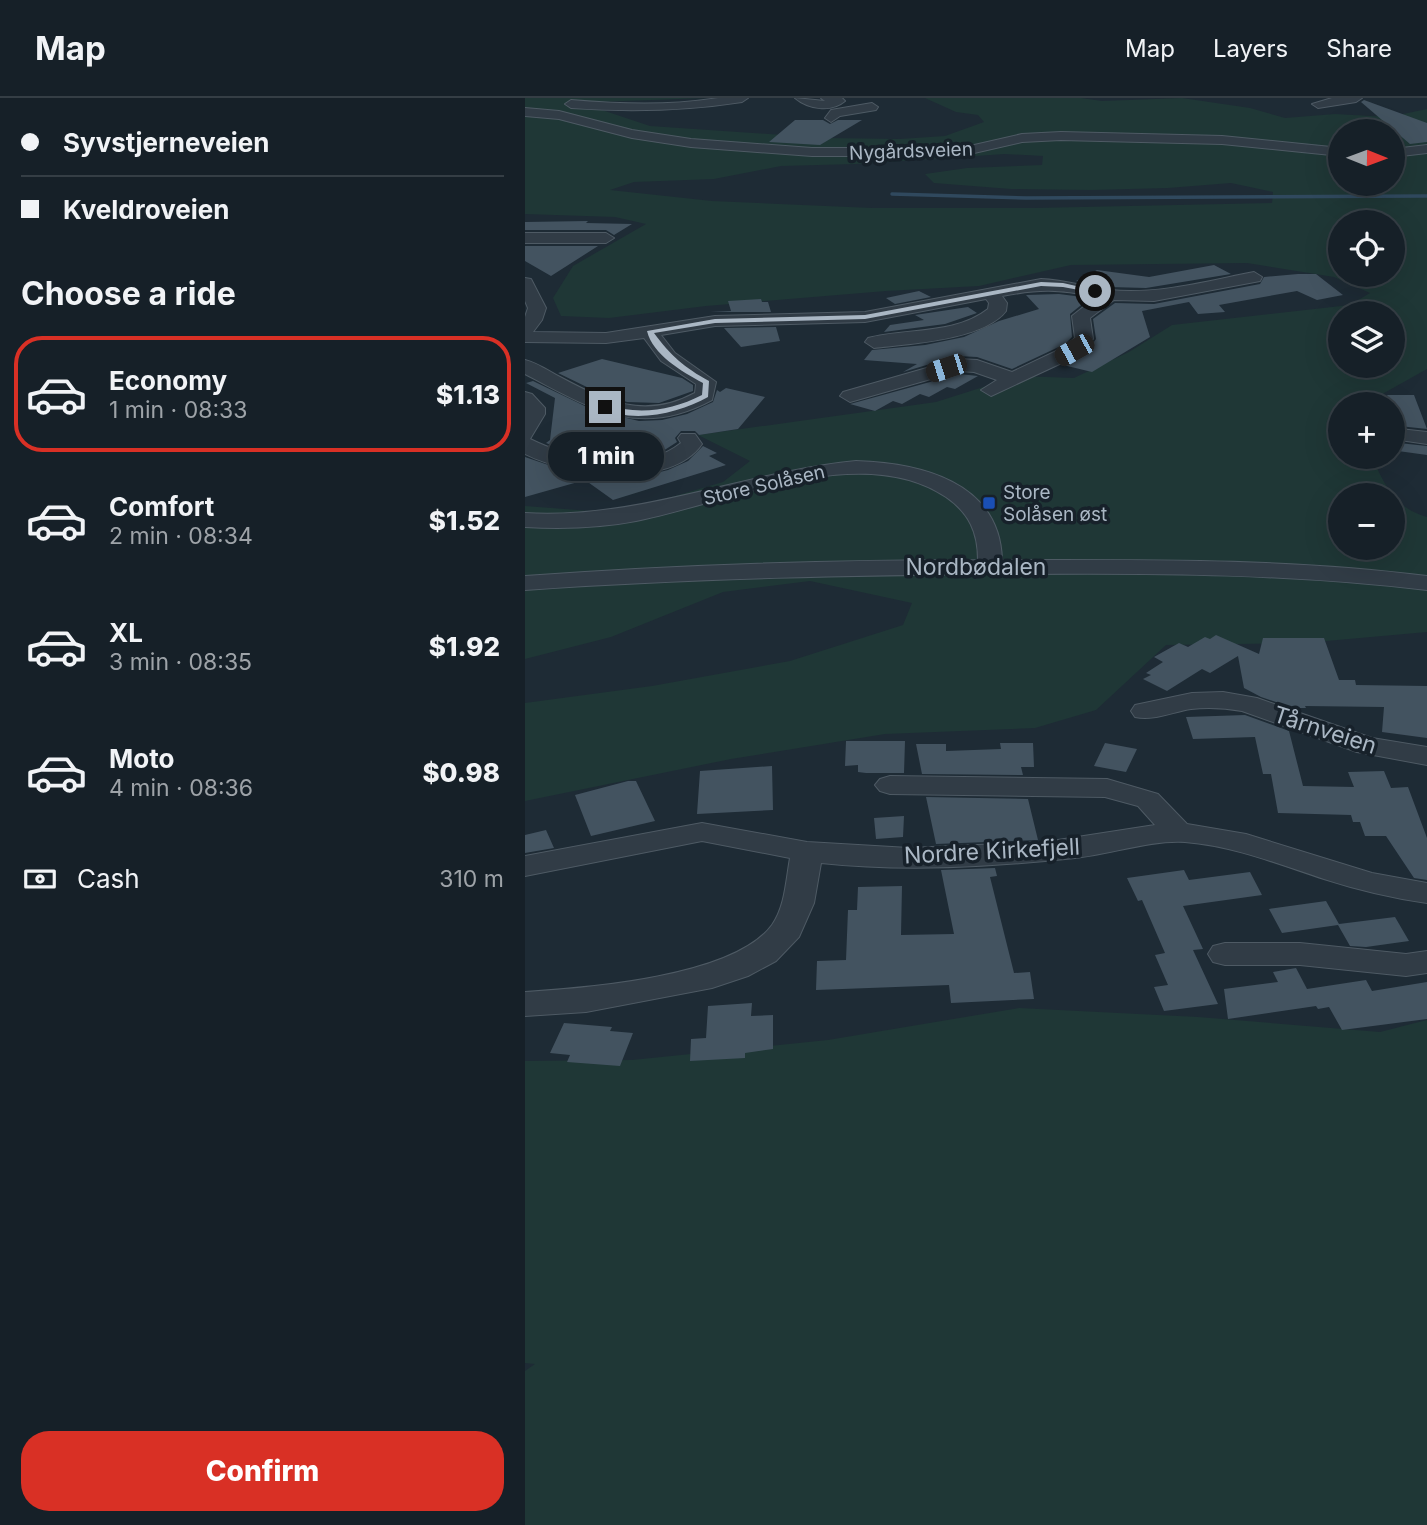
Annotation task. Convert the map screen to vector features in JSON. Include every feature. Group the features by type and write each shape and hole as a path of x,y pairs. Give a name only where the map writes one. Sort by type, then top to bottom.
{"street":[{"path":"801,98 823,101 833,116 872,107"},
{"path":"1318,104 1356,98"},
{"path":"525,104 625,108 715,105 748,101"},
{"path":"706,117 715,105"},
{"name":"Nygårdsveien","path":"525,112 559,115 650,137 708,145 812,152 961,152 1022,138 1061,136 1222,140 1328,151"},
{"path":"1405,152 1427,149"},
{"path":"1405,159 1427,160"},
{"path":"525,238 606,238"},
{"path":"525,337 606,338 715,321 865,317 1025,286 1054,284 1110,295 1154,296 1254,276"},
{"path":"525,283 534,296 537,308 533,320 525,330"},
{"path":"874,341 924,335 986,319 997,311 998,303 991,294"},
{"path":"991,390 1059,358 1080,345 1084,338 1081,316 1110,295"},
{"path":"525,366 618,411 663,412 683,408 705,396 706,382 681,369 649,332"},
{"path":"850,396 958,365 977,366 1012,379"},
{"path":"525,398 535,408 525,434"},
{"path":"1405,436 1427,438"},
{"path":"525,444 537,453 560,460 636,468 663,462 681,453 692,444 688,438"},
{"name":"Store Solåsen","path":"525,520 578,521 613,517 804,474 853,469 893,470 917,474 935,481 960,496 980,515 990,538 990,567"},
{"name":"Nordbødalen","path":"525,583 791,568 990,567 1276,568 1362,573 1427,583"},
{"name":"Tårnveien","path":"1145,711 1192,701 1223,699 1247,704 1367,746 1427,756"},
{"path":"890,785 1107,788 1148,800 1173,826 1176,834"},
{"name":"Nordre Kirkefjell","path":"525,866 702,832 807,852 855,858 1005,854 1080,848 1176,834 1221,839 1381,884 1427,893"},
{"path":"525,1004 586,1000 712,976 736,968 764,953 787,929 798,903 807,852"},
{"path":"1225,954 1300,954 1406,965 1427,962"}],"green space":[{"path":"525,98 707,98 596,102 579,106 596,108 650,126 827,138 900,139 945,136 984,122 978,115 956,112 925,98 1081,98 1102,101 1182,98 1250,108 1285,118 1335,114 1389,117 1427,109 1427,369 1386,392 1328,392 1328,469 1378,469 1385,483 1328,483 1328,560 1405,560 1405,506 1427,517 1427,632 1304,643 1166,645 1096,710 1035,728 885,734 731,759 525,801 525,703 652,686 790,661 903,625 912,603 810,581 723,592 611,637 525,659 525,506 617,513 723,482 750,461 698,435 936,402 1018,376 1074,378 1129,352 1172,325 1328,307 1328,378 1405,378 1405,301 1357,301 1370,293 1356,287 1405,287 1405,210 1328,210 1328,276 1247,263 1071,265 979,286 706,306 609,318 561,316 553,298 573,266 646,224 615,217 525,214","holes":["1005,154 1043,156 1042,165 967,168 925,174 934,183 1011,189 1168,188 1231,183 1273,192 1272,203 872,208 712,201 610,190 634,182 714,179 781,166"]},
{"path":"1019,1008 1198,1017 1380,1032 1427,1020 1427,1525 525,1525 525,1371 535,1364 525,1363 525,1061 632,1060 828,1040"}],"building":[{"path":"1364,100 1427,123 1427,142 1410,144 1405,140 1405,119 1381,119 1361,102"},
{"path":"795,120 823,120 830,124 838,120 862,120 820,145 769,142"},
{"path":"588,221 586,223 632,224 614,235 606,230 525,230 525,222"},
{"path":"525,246 598,246 551,276 525,261"},
{"path":"1214,265 1231,274 1146,288 1110,287 1076,281 1097,270 1149,277"},
{"path":"1316,274 1328,283 1328,287 1333,287 1343,295 1317,300 1297,291 1219,305 1225,312 1198,314 1189,302 1142,311 1150,337 1092,372 1063,365 1083,356 1096,339 1093,319 1115,303 1154,304 1260,284 1264,277"},
{"path":"919,291 931,297 895,304 886,298"},
{"path":"1059,294 1090,298 1070,314 1072,337 1065,344 1012,369 977,357 957,356 903,372 917,364 864,360 872,350 925,345 964,337 999,321 1039,309 1026,295"},
{"path":"761,299 762,302 768,302 771,312 710,312 731,311 728,301"},
{"path":"968,307 977,313 945,324 884,332 890,325 924,320 915,315"},
{"path":"776,327 780,341 741,347 724,328"},
{"path":"602,359 682,378 693,385 693,391 659,403 627,402 595,391 558,373"},
{"path":"959,374 978,376 955,389 947,387 929,397 920,394 902,404 893,401 875,411 850,404"},
{"path":"533,381 593,410 639,421 662,420 687,414 713,402 717,390 720,392 726,388 765,397 738,429 699,435 695,431 681,431 675,438 677,442 663,451 645,457 606,459 567,451 546,443 550,440 555,398 526,383"},
{"path":"1405,395 1414,395 1427,429 1405,427"},
{"path":"1405,444 1427,446 1427,455 1405,452"},
{"path":"703,446 717,453 709,456 726,465 613,500 585,480 525,497 525,457 566,471 591,475 644,476 688,461"},
{"path":"1216,635 1259,654 1263,638 1324,638 1339,680 1355,680 1356,685 1427,686 1427,738 1382,732 1384,707 1294,708 1261,697 1244,688 1238,656 1210,673 1202,669 1167,691 1143,679 1151,675 1146,673 1163,662 1154,657 1179,643 1188,647 1205,637 1210,639"},
{"path":"1245,715 1289,731 1303,786 1354,787 1348,772 1384,771 1391,788 1408,787 1427,838 1427,880 1414,878 1386,836 1365,836 1360,822 1353,822 1351,815 1278,813 1271,774 1263,774 1255,737 1193,739 1186,717"},
{"path":"846,741 905,741 904,773 866,773 858,772 858,765 845,766"},
{"path":"1000,743 1033,743 1034,767 1021,767 1023,775 922,774 916,744 946,744 946,751 1001,749"},
{"path":"1105,743 1137,749 1126,772 1094,766"},
{"path":"772,766 773,810 697,814 700,771"},
{"path":"636,781 655,821 591,836 575,795"},
{"path":"926,797 1028,799 1038,840 936,844"},
{"path":"904,816 903,837 876,839 874,818"},
{"path":"546,830 554,848 525,853 525,835"},
{"path":"995,868 997,876 990,877 1014,973 1030,972 1034,999 951,1003 949,985 816,990 817,961 846,960 848,910 857,910 858,887 902,886 901,935 954,934 941,870"},
{"path":"1184,870 1189,880 1250,872 1262,895 1183,906 1203,949 1193,950 1218,1004 1164,1011 1154,987 1168,985 1155,955 1165,953 1142,900 1138,901 1127,878"},
{"path":"1326,901 1339,924 1395,917 1409,941 1366,947 1350,946 1338,925 1282,933 1269,909"},
{"path":"1296,968 1307,989 1366,980 1372,991 1427,982 1427,1019 1342,1030 1329,1007 1318,1009 1316,1006 1228,1019 1224,989 1278,982 1273,972"},
{"path":"752,1003 751,1016 773,1015 773,1049 745,1053 745,1058 690,1061 691,1039 706,1038 708,1006"},
{"path":"564,1023 612,1027 610,1031 633,1033 620,1066 567,1062 570,1055 550,1053"}],"waterway":[{"path":"892,194 1026,198 1427,196"}],"place":[{"name":"Store Solåsen øst","path":"989,503"}],"route":[{"path":"605,407 643,414 663,412 683,408 705,396 708,391 702,378 681,369 649,332 715,321 865,317 1041,284 1095,291"}]}
